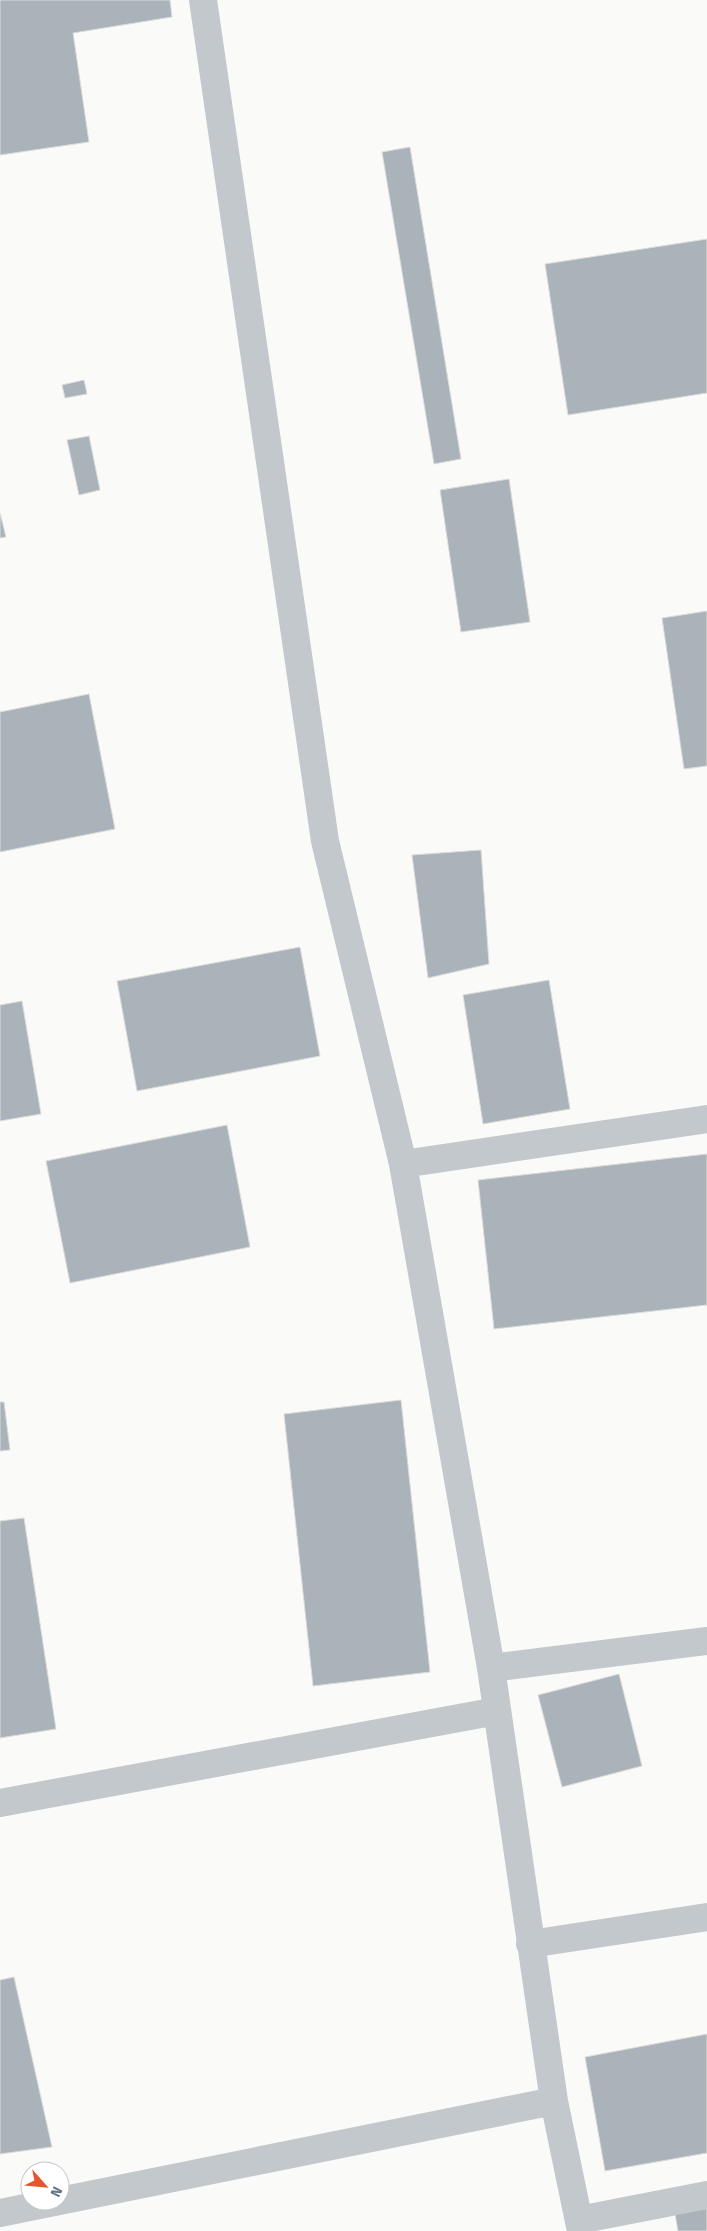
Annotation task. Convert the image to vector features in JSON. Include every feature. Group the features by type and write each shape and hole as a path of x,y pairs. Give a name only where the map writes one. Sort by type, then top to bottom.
{"street":[{"path":"203,0 326,841 402,1164 491,1668 554,2101 580,2226 707,2195"},
{"path":"402,1164 707,1119"},
{"path":"491,1668 707,1641"},
{"path":"0,1803 497,1711"},
{"path":"530,1944 707,1917"},
{"path":"0,2213 554,2101"}],"building":[{"path":"0,0 170,0 172,17 73,33 89,142 0,155"},
{"path":"410,147 461,459 434,464 382,152"},
{"path":"707,239 707,393 568,415 545,264"},
{"path":"84,380 87,394 65,398 62,385"},
{"path":"89,436 100,490 79,495 67,440"},
{"path":"509,479 530,622 461,632 440,490"},
{"path":"0,513 6,537 0,538"},
{"path":"707,611 707,766 684,769 662,618"},
{"path":"89,694 115,829 0,852 0,712"},
{"path":"481,850 489,964 428,978 412,855"},
{"path":"300,947 320,1056 137,1091 117,981"},
{"path":"549,980 570,1109 483,1124 463,995"},
{"path":"22,1001 41,1114 0,1121 0,1005"},
{"path":"227,1125 250,1247 70,1283 46,1161"},
{"path":"707,1154 707,1305 494,1329 478,1180"},
{"path":"401,1400 430,1672 313,1686 284,1414"},
{"path":"0,1402 4,1402 10,1450 0,1451"},
{"path":"24,1518 56,1729 0,1738 0,1521"},
{"path":"619,1674 642,1766 562,1787 538,1695"},
{"path":"14,1977 52,2147 0,2154 0,1980"},
{"path":"707,2034 707,2153 605,2171 585,2057"},
{"path":"707,2202 707,2231 678,2231 674,2208"}]}
